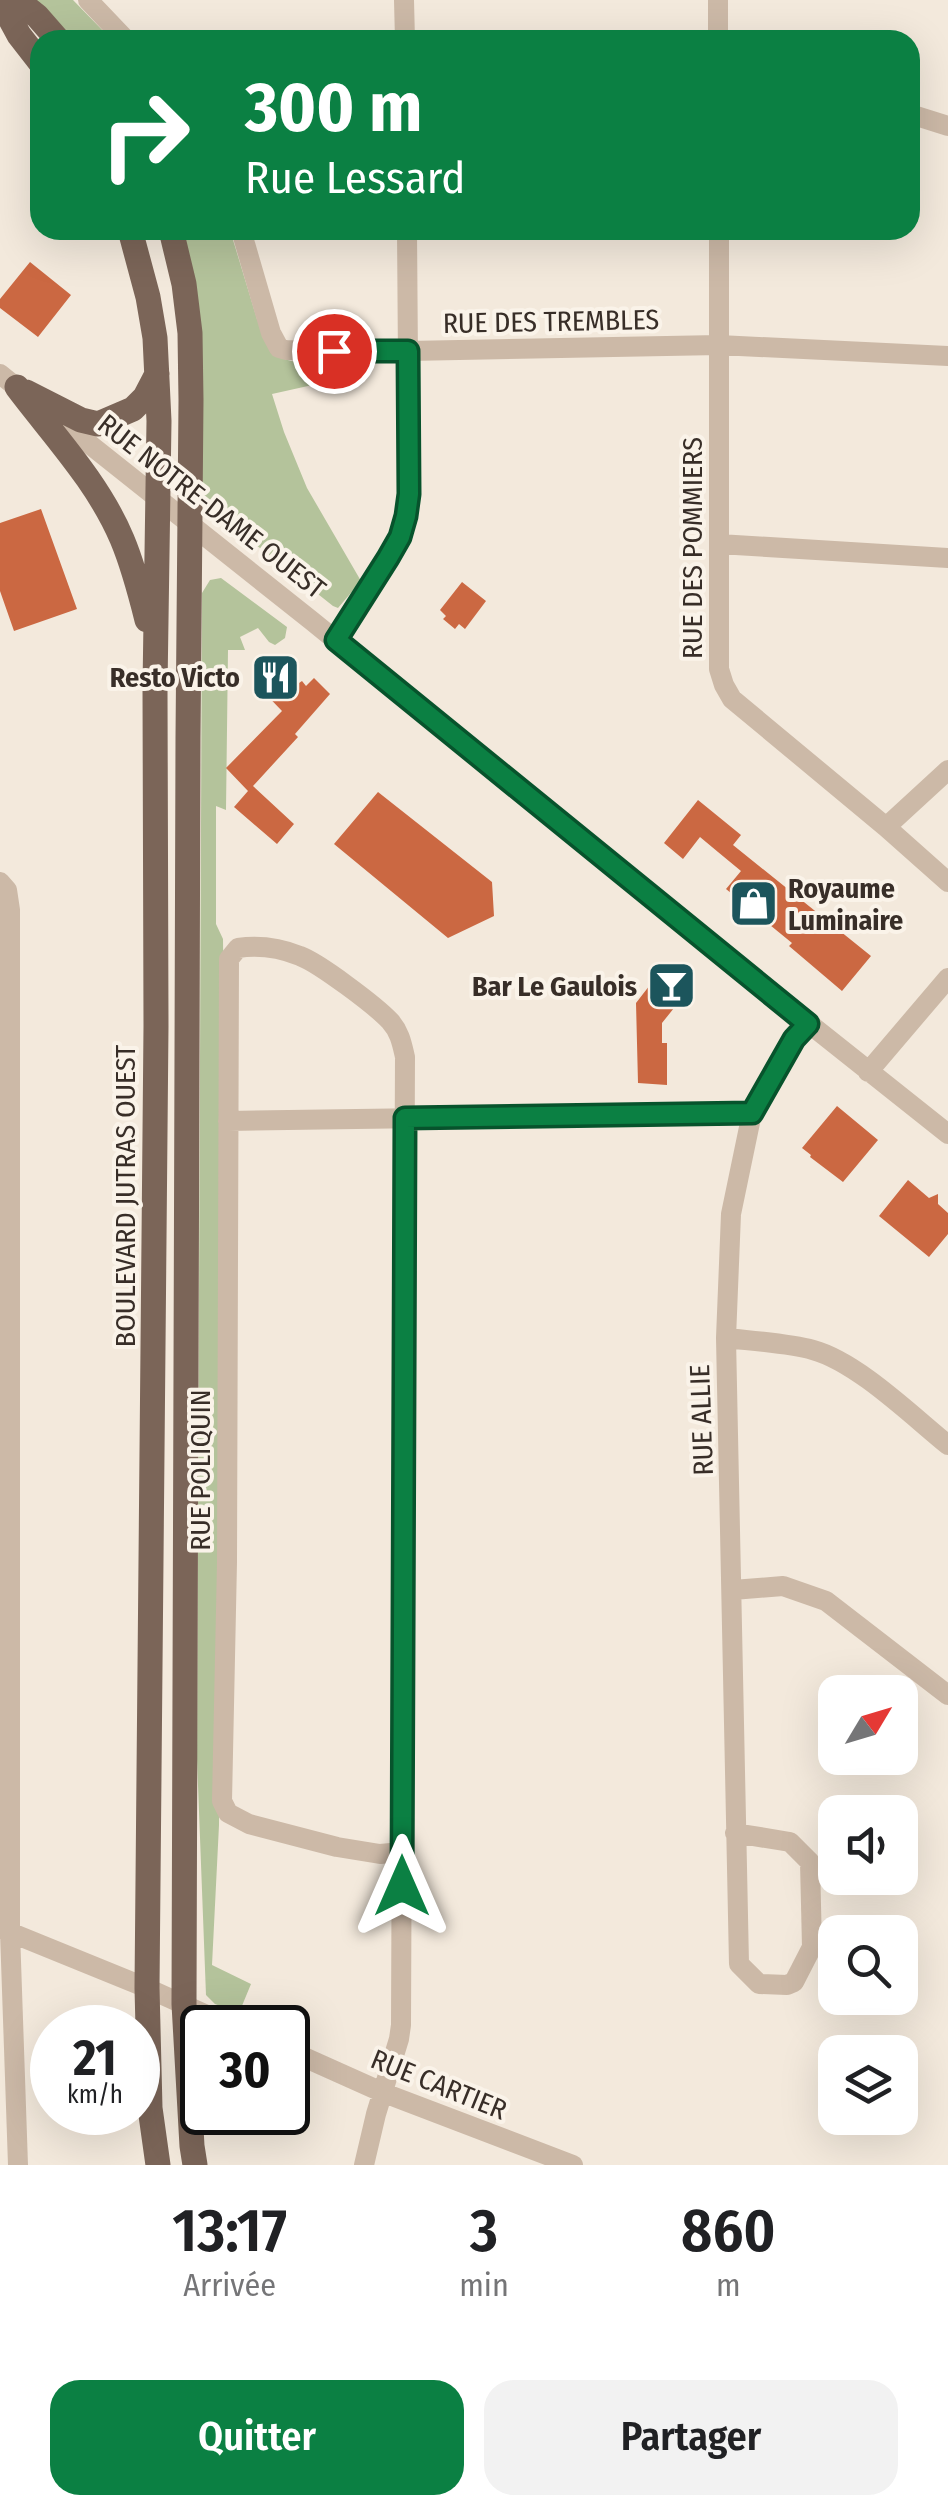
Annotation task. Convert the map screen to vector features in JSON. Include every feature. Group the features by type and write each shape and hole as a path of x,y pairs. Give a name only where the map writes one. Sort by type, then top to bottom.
{"main road":[{"path":"0,0 30,50"},
{"path":"17,0 49,30"},
{"name":"BOULEVARD JUTRAS OUEST","path":"133,240 155,338 159,422 147,1988 150,2108 158,2165"},
{"path":"173,240 190,333 184,2004 196,2165"},
{"path":"8,381 81,420 98,424 133,409 145,397 157,374"},
{"path":"8,381 110,513 130,560 156,654"}],"street":[{"path":"88,0 116,30"},
{"path":"404,0 405,30"},
{"path":"718,0 718,30"},
{"path":"920,117 948,126"},
{"name":"RUE DES TREMBLES","path":"244,240 267,322 279,348 297,351 719,345 948,356"},
{"path":"336,640 400,537 406,516 407,240"},
{"name":"RUE DES POMMIERS","path":"719,240 719,669 724,685 732,700 948,882"},
{"name":"RUE NOTRE-DAME OUEST","path":"8,381 190,522 948,1134"},
{"path":"719,544 948,558"},
{"path":"886,826 948,770"},
{"path":"0,882 7,890 10,910 5,1930 18,2165"},
{"name":"RUE POLIQUIN","path":"402,1852 380,1854 337,1848 249,1824 228,1813 222,1801 228,1562 228,960 238,948 258,946 302,957 391,1022 402,1040 405,1058 405,1118"},
{"path":"868,1072 948,978"},
{"name":"RUE ALLIE","path":"735,1833 790,1842 810,1862 812,1947 794,1982 787,1985 759,1984 739,1964 735,1833 733,1590 726,1338 731,1214 752,1113 794,1039 808,1024"},
{"path":"228,1121 752,1113"},
{"path":"364,2165 400,2025 405,1118"},
{"path":"726,1338 804,1348 838,1360 948,1445"},
{"path":"733,1590 783,1586 826,1601 948,1695"},
{"path":"5,1930 184,2004"},
{"name":"RUE CARTIER","path":"310,2060 384,2093 572,2165"}],"green space":[{"path":"36,0 73,0 102,30 64,30"},
{"path":"183,240 233,240 257,319 278,357 313,364 317,384 272,394 307,488 361,581 338,608 333,606 211,509 200,490"},
{"path":"221,578 287,627 285,638 275,645 258,628 240,637 245,650 228,650 226,810 216,806 216,924 223,939 224,1037 219,1825 212,1965 251,1984 242,2005 218,2005 206,1995 197,1759 202,593 210,580"}],"building":[{"path":"30,262 71,295 38,337 0,308 0,299"},
{"path":"41,509 77,609 14,631 0,591 0,523"},
{"path":"462,582 486,601 465,629 459,624 455,629 443,619 446,616 440,610"},
{"path":"277,660 299,683 302,681 306,686 314,678 330,694 295,734 298,737 253,786 294,824 277,844 234,807 248,791 226,768 282,711 255,683"},
{"path":"378,792 492,882 494,916 448,938 334,844"},
{"path":"698,800 741,835 733,845 871,956 842,991 789,946 792,943 726,889 741,871 700,837 683,859 664,843"},
{"path":"660,972 686,993 662,1023 662,1043 667,1043 667,1085 638,1083 636,1003"},
{"path":"837,1106 878,1140 843,1182 802,1148"},
{"path":"908,1180 929,1198 938,1194 938,1204 948,1213 948,1234 929,1257 879,1216"}],"place":[{"name":"Resto Victo","path":"275,677"},
{"name":"Royaume Luminaire","path":"753,904"},
{"name":"Bar Le Gaulois","path":"672,986"}],"route":[{"path":"334,351 408,351 409,494 400,537 336,640 808,1024 794,1039 752,1113 405,1118 402,1886"}]}
